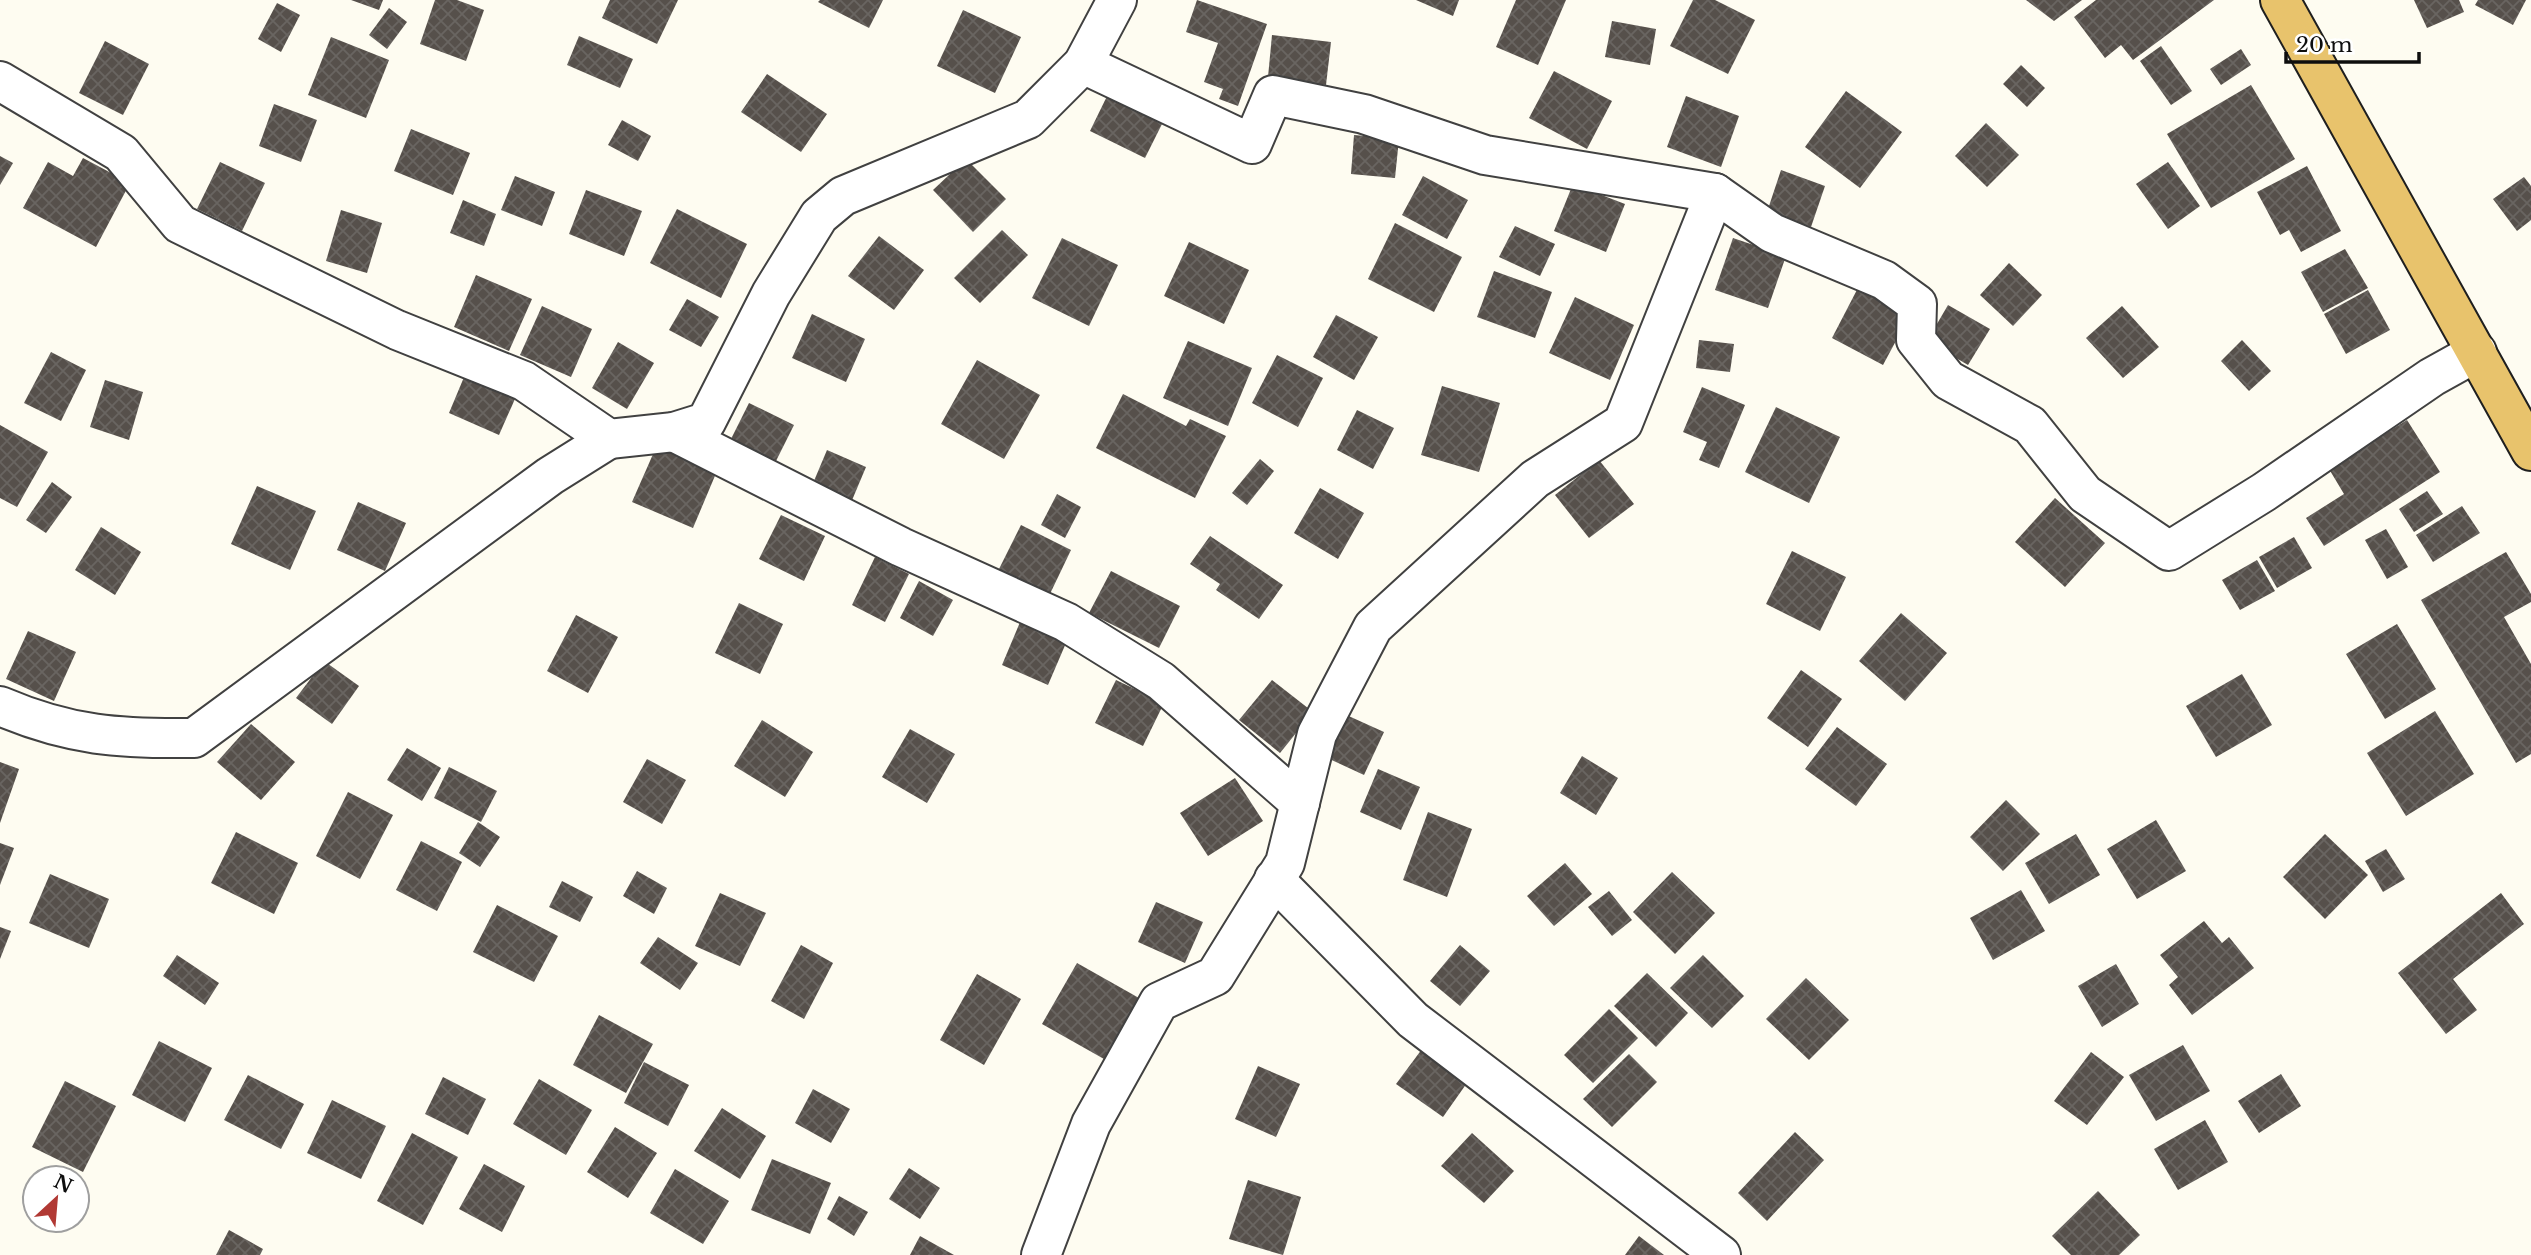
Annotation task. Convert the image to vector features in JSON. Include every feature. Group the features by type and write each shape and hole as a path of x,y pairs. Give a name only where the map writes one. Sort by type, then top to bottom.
{"highway":[{"path":"2280,0 2531,451"}],"street":[{"path":"0,706 42,724 121,739 194,738 550,477 609,439 674,432 706,422 771,294 819,216 843,196 1028,119 1083,64 1116,0"},
{"path":"1083,64 1252,144 1272,95 1364,114 1485,155 1715,193 1772,233 1884,280 1917,304 1916,340 1948,380 2030,425 2085,494 2169,551 2264,492 2432,377 2477,352"},
{"path":"0,81 121,152 180,224 397,330 524,381 609,439"},
{"path":"1041,1255 1091,1124 1159,1002 1215,976 1284,863 1317,734 1373,627 1535,479 1623,423 1715,193"},
{"path":"674,432 901,547 1066,622 1161,681 1300,803"},
{"path":"1274,879 1413,1020 1721,1255"}],"building":[{"path":"351,0 383,0 379,10"},
{"path":"435,0 457,0 484,10 466,61 420,44"},
{"path":"610,0 678,0 657,44 602,18"},
{"path":"883,0 869,28 818,2"},
{"path":"1197,0 1267,24 1238,106 1219,99 1223,89 1204,82 1218,43 1186,32"},
{"path":"1416,0 1459,0 1453,16"},
{"path":"1516,0 1566,0 1538,65 1496,47"},
{"path":"1693,0 1715,0 1755,20 1728,74 1670,46"},
{"path":"2026,0 2082,0 2054,21"},
{"path":"2096,0 2214,0 2133,60 2121,45 2105,58 2074,17"},
{"path":"2414,0 2459,0 2464,12 2427,28"},
{"path":"2478,0 2526,0 2513,25 2475,5"},
{"path":"277,3 300,15 281,52 258,39"},
{"path":"389,8 407,22 387,49 369,35"},
{"path":"963,10 1021,37 995,93 937,66"},
{"path":"1612,21 1656,29 1650,65 1605,57"},
{"path":"1272,35 1331,42 1326,85 1268,77"},
{"path":"579,36 633,59 620,88 567,65"},
{"path":"331,37 389,60 366,118 308,95"},
{"path":"105,41 149,64 123,115 79,93"},
{"path":"2161,46 2192,91 2171,105 2140,61"},
{"path":"2241,49 2251,65 2221,85 2210,69"},
{"path":"2021,65 2045,88 2027,107 2003,84"},
{"path":"1554,71 1612,101 1587,149 1529,118"},
{"path":"767,74 827,114 801,152 741,112"},
{"path":"2251,85 2295,159 2211,208 2167,134"},
{"path":"1110,90 1165,118 1145,158 1090,131"},
{"path":"1846,91 1902,132 1860,188 1805,147"},
{"path":"1686,96 1739,116 1721,167 1667,147"},
{"path":"274,104 317,120 301,162 259,146"},
{"path":"622,120 651,136 638,161 608,145"},
{"path":"1986,123 2019,155 1987,187 1955,156"},
{"path":"411,129 470,153 453,195 394,171"},
{"path":"1354,135 1399,139 1395,178 1351,174"},
{"path":"0,156 13,163 0,185"},
{"path":"83,158 130,183 96,247 23,208 48,162 73,176"},
{"path":"966,159 1006,199 973,232 933,190"},
{"path":"220,162 265,183 242,231 197,209"},
{"path":"2168,162 2200,206 2168,229 2136,184"},
{"path":"2307,166 2341,231 2301,252 2289,230 2280,235 2257,192"},
{"path":"1781,170 1825,186 1811,227 1767,212"},
{"path":"515,176 555,192 542,226 501,210"},
{"path":"1423,176 1468,200 1447,239 1402,215"},
{"path":"2524,177 2531,186 2531,220 2517,231 2493,199"},
{"path":"1573,184 1625,204 1606,252 1554,231"},
{"path":"586,190 642,211 624,256 569,234"},
{"path":"463,200 496,214 484,246 450,233"},
{"path":"677,209 747,244 721,298 650,263"},
{"path":"341,210 382,223 367,273 326,261"},
{"path":"1395,223 1462,257 1434,312 1368,279"},
{"path":"1515,226 1555,244 1540,276 1499,257"},
{"path":"1002,230 1028,255 980,303 954,278"},
{"path":"879,236 924,270 894,310 848,276"},
{"path":"1062,238 1118,265 1089,326 1032,298"},
{"path":"1733,238 1786,256 1768,308 1715,290"},
{"path":"1189,242 1249,270 1224,324 1164,296"},
{"path":"2345,249 2368,288 2323,312 2301,272"},
{"path":"2009,263 2042,295 2013,326 1980,295"},
{"path":"1494,271 1552,292 1535,338 1477,317"},
{"path":"476,275 532,299 509,351 454,327"},
{"path":"1860,284 1912,311 1883,365 1832,338"},
{"path":"2368,290 2390,330 2346,354 2324,314"},
{"path":"1575,297 1634,325 1610,380 1549,353"},
{"path":"687,299 719,317 701,347 669,330"},
{"path":"1948,305 1990,329 1968,365 1927,341"},
{"path":"542,306 592,329 571,377 520,355"},
{"path":"2122,306 2159,347 2123,378 2086,338"},
{"path":"812,314 865,339 846,382 792,358"},
{"path":"1336,315 1378,337 1354,380 1313,357"},
{"path":"1699,340 1734,344 1730,372 1696,368"},
{"path":"2242,340 2271,371 2249,391 2221,361"},
{"path":"1188,341 1252,368 1228,426 1163,398"},
{"path":"618,342 654,363 627,409 592,388"},
{"path":"51,352 86,370 61,421 24,403"},
{"path":"1277,355 1323,378 1298,427 1252,403"},
{"path":"977,360 1040,395 1004,459 941,424"},
{"path":"467,370 518,392 499,435 449,413"},
{"path":"105,380 143,392 129,440 90,427"},
{"path":"1442,386 1500,403 1479,472 1421,455"},
{"path":"1702,387 1745,405 1719,468 1699,460 1707,442 1683,432"},
{"path":"1123,394 1186,426 1190,419 1226,436 1195,498 1096,448"},
{"path":"749,403 794,425 772,469 727,447"},
{"path":"1776,407 1840,437 1809,503 1745,472"},
{"path":"1357,410 1394,428 1373,469 1337,450"},
{"path":"2407,420 2440,472 2324,546 2306,518 2344,494 2329,469"},
{"path":"0,425 48,452 17,507 0,498"},
{"path":"657,445 717,471 693,528 632,502"},
{"path":"827,450 866,467 850,505 811,488"},
{"path":"1260,459 1274,471 1247,505 1232,493"},
{"path":"1599,460 1634,504 1589,538 1555,495"},
{"path":"52,482 72,497 46,533 26,520"},
{"path":"257,486 316,511 290,570 231,544"},
{"path":"1320,488 1364,513 1338,559 1294,533"},
{"path":"2427,491 2443,514 2414,532 2399,509"},
{"path":"1057,494 1081,507 1065,538 1041,525"},
{"path":"2055,498 2105,543 2065,587 2015,542"},
{"path":"358,502 406,523 385,571 337,550"},
{"path":"2462,506 2480,533 2433,562 2416,535"},
{"path":"781,515 825,536 804,581 759,559"},
{"path":"1021,525 1071,550 1048,598 997,573"},
{"path":"101,527 141,552 115,595 75,570"},
{"path":"2386,529 2408,567 2387,579 2365,540"},
{"path":"1210,536 1283,585 1259,619 1216,590 1220,584 1190,564"},
{"path":"2294,537 2312,568 2277,588 2259,557"},
{"path":"1792,551 1846,577 1820,631 1766,604"},
{"path":"2506,552 2531,594 2531,602 2504,617 2531,664 2531,754 2516,763 2421,600"},
{"path":"875,557 909,574 885,622 852,605"},
{"path":"2257,560 2275,591 2240,610 2222,580"},
{"path":"1111,571 1180,606 1159,648 1089,613"},
{"path":"919,581 953,600 933,636 900,618"},
{"path":"739,603 783,624 760,674 715,653"},
{"path":"1901,613 1947,653 1905,701 1859,661"},
{"path":"576,615 618,637 588,693 547,671"},
{"path":"1023,615 1069,636 1048,685 1002,665"},
{"path":"2397,624 2436,689 2385,719 2346,654"},
{"path":"28,631 76,652 54,701 6,679"},
{"path":"324,661 359,686 332,724 296,698"},
{"path":"1801,670 1842,699 1808,747 1767,718"},
{"path":"2242,674 2272,725 2216,757 2186,706"},
{"path":"1116,680 1164,703 1143,746 1095,723"},
{"path":"1272,680 1313,712 1280,753 1239,720"},
{"path":"2435,711 2474,774 2406,816 2367,753"},
{"path":"1342,713 1384,732 1364,775 1323,756"},
{"path":"762,720 813,752 785,797 734,766"},
{"path":"251,724 295,762 261,800 217,762"},
{"path":"1837,727 1887,764 1856,806 1805,769"},
{"path":"910,729 955,754 927,803 882,777"},
{"path":"407,748 441,768 422,801 387,780"},
{"path":"1582,756 1618,778 1596,815 1560,793"},
{"path":"647,759 686,780 662,824 623,802"},
{"path":"0,762 19,769 0,823"},
{"path":"449,767 497,791 481,822 434,798"},
{"path":"1378,769 1420,787 1401,830 1360,812"},
{"path":"1235,778 1263,821 1208,856 1180,813"},
{"path":"348,792 393,815 360,879 316,856"},
{"path":"2006,800 2040,834 2003,871 1970,837"},
{"path":"1428,812 1472,829 1447,897 1403,880"},
{"path":"2156,820 2186,871 2137,899 2107,849"},
{"path":"478,822 500,837 480,867 459,853"},
{"path":"236,832 298,863 274,914 211,883"},
{"path":"2076,834 2100,875 2049,904 2025,863"},
{"path":"2325,834 2368,875 2325,919 2283,877"},
{"path":"421,841 462,862 437,911 396,890"},
{"path":"0,843 14,848 0,885"},
{"path":"2386,849 2405,879 2383,892 2365,861"},
{"path":"1565,863 1592,894 1554,926 1527,896"},
{"path":"637,871 667,888 654,914 623,896"},
{"path":"1672,872 1715,913 1675,954 1633,912"},
{"path":"50,874 109,899 89,948 29,923"},
{"path":"562,881 593,897 580,922 549,907"},
{"path":"2021,890 2045,931 1993,960 1970,918"},
{"path":"1609,891 1632,920 1612,936 1588,907"},
{"path":"720,893 766,913 740,966 695,946"},
{"path":"2501,893 2524,924 2453,979 2477,1010 2446,1034 2398,973"},
{"path":"1156,902 1203,922 1185,963 1138,942"},
{"path":"497,905 558,936 534,982 473,952"},
{"path":"2204,921 2222,943 2229,937 2254,968 2192,1015 2169,985 2178,977 2160,955"},
{"path":"0,927 11,931 0,959"},
{"path":"658,937 698,963 680,990 640,963"},
{"path":"801,945 833,963 804,1019 771,1001"},
{"path":"1460,945 1490,971 1460,1006 1430,981"},
{"path":"177,955 219,983 205,1005 163,976"},
{"path":"1703,955 1744,996 1712,1028 1670,988"},
{"path":"1077,963 1139,998 1104,1059 1042,1024"},
{"path":"2116,964 2139,1004 2102,1027 2078,986"},
{"path":"1647,973 1688,1013 1656,1047 1614,1006"},
{"path":"977,974 1021,999 984,1065 940,1040"},
{"path":"1806,978 1849,1020 1809,1060 1766,1019"},
{"path":"1609,1009 1638,1038 1593,1083 1564,1055"},
{"path":"599,1015 653,1044 626,1093 573,1065"},
{"path":"159,1041 212,1068 185,1122 132,1095"},
{"path":"1428,1041 1474,1073 1443,1117 1396,1084"},
{"path":"2183,1045 2210,1091 2156,1121 2129,1075"},
{"path":"2091,1052 2124,1077 2087,1125 2054,1101"},
{"path":"1629,1054 1657,1082 1612,1127 1583,1099"},
{"path":"644,1062 689,1085 668,1126 624,1103"},
{"path":"1258,1066 1300,1084 1276,1137 1235,1119"},
{"path":"2281,1074 2301,1106 2259,1133 2238,1101"},
{"path":"248,1075 304,1104 281,1149 224,1120"},
{"path":"443,1077 486,1099 468,1135 425,1114"},
{"path":"539,1079 592,1110 566,1155 513,1124"},
{"path":"65,1081 116,1106 87,1164 67,1164 32,1147"},
{"path":"813,1089 850,1109 831,1143 795,1123"},
{"path":"332,1100 386,1126 361,1179 307,1153"},
{"path":"722,1108 766,1136 740,1179 694,1151"},
{"path":"2205,1120 2228,1162 2178,1190 2154,1149"},
{"path":"615,1127 657,1153 628,1198 587,1172"},
{"path":"1795,1132 1824,1160 1767,1221 1738,1193"},
{"path":"412,1133 458,1157 423,1225 377,1201"},
{"path":"1472,1133 1514,1171 1484,1203 1441,1166"},
{"path":"772,1159 831,1183 810,1234 751,1210"},
{"path":"484,1164 525,1186 502,1232 459,1209"},
{"path":"909,1168 940,1188 920,1219 889,1199"},
{"path":"675,1169 729,1201 703,1244 650,1213"},
{"path":"1248,1180 1301,1197 1283,1255 1229,1239"},
{"path":"2098,1191 2140,1235 2119,1255 2071,1255 2052,1236"},
{"path":"839,1196 868,1212 854,1236 827,1219"},
{"path":"229,1230 263,1249 260,1255 216,1255"},
{"path":"920,1236 954,1255 910,1255"},
{"path":"1639,1236 1664,1255 1625,1255"}]}
